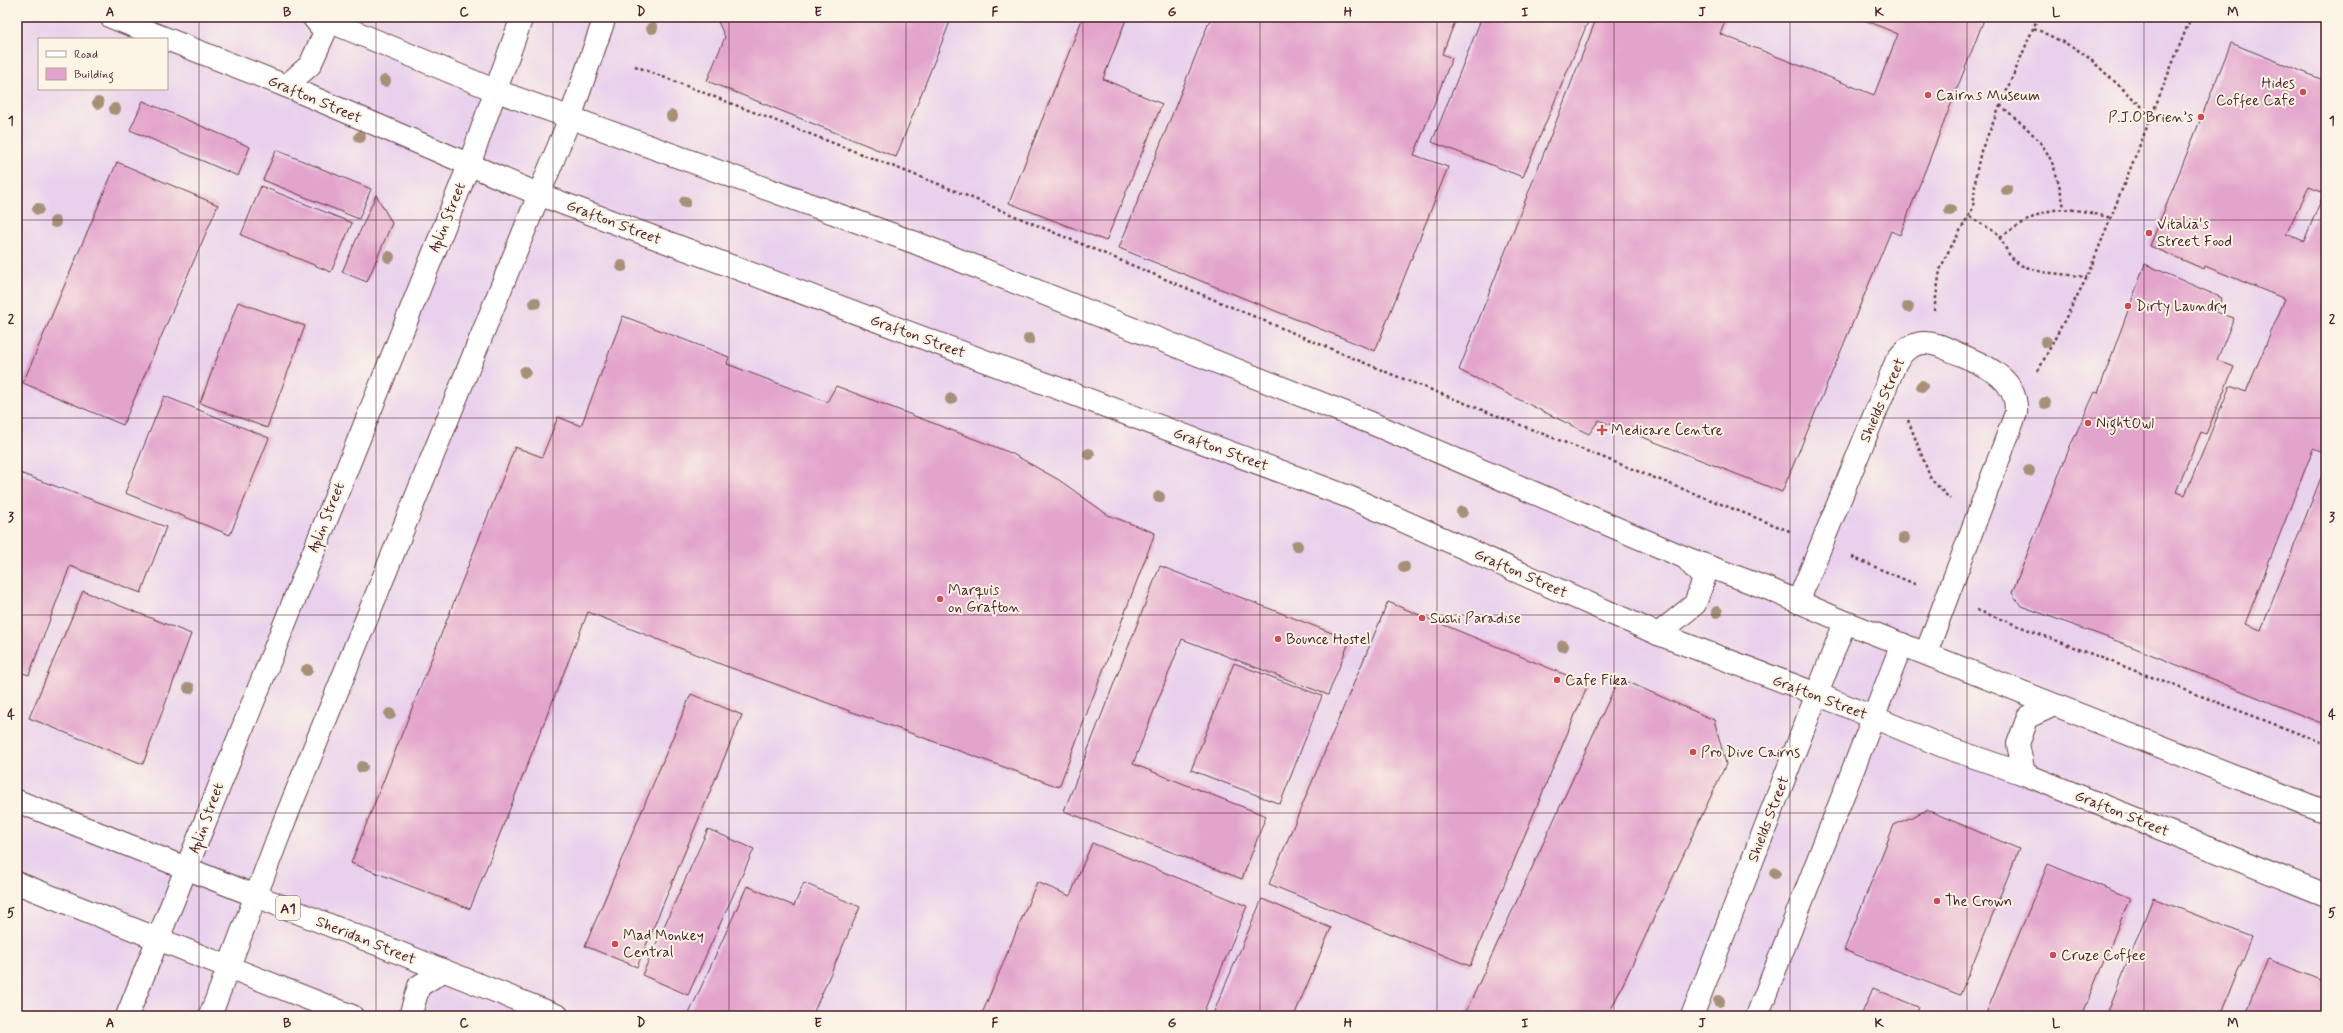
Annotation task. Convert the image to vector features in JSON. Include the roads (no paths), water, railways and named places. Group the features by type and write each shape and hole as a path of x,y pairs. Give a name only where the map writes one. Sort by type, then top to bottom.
{"main road":[{"name":"Grafton Street","path":"111,17 164,38"},
{"path":"286,86 310,65 324,32 313,17"},
{"path":"319,17 494,90 946,255 1371,422 1686,558 1768,589 1845,622 2326,812"},
{"name":"Aplin Street","path":"127,1016 188,868 213,799 469,165 494,90 522,17"},
{"path":"210,1016 230,968 256,895 570,118 605,17"},
{"name":"Grafton Street","path":"168,39 286,86 538,194 1350,497 1658,634 1817,694 1945,747 2024,774 2326,895"},
{"name":"Shields Street","path":"1798,602 1896,362 1905,350 1916,345 1930,343 1940,346 1996,372 2005,380 2015,397 2016,405 2014,423 1926,654"},
{"path":"1658,634 1694,604 1702,586 1704,580 1686,558"},
{"name":"Shields Street","path":"1692,1016 1845,622"},
{"path":"1757,1016 1902,644"},
{"path":"2024,774 2018,744 2028,717 2054,705"},
{"name":"Sheridan Street","path":"17,801 558,1016"},
{"path":"17,883 352,1016"},
{"path":"410,1016 419,986 443,971"}],"place":[{"name":"Hides Coffee Cafe","path":"2303,92"},
{"name":"Cairns Museum","path":"1928,95"},
{"name":"P.J.O’Brien’s","path":"2201,117"},
{"name":"Vitalia's Street Food","path":"2149,233"},
{"name":"Dirty Laundry","path":"2128,306"},
{"name":"NightOwl","path":"2088,423"},
{"name":"Medicare Centre","path":"1602,430"},
{"name":"Marquis on Grafton","path":"940,599"},
{"name":"Sushi Paradise","path":"1422,618"},
{"name":"Bounce Hostel","path":"1278,639"},
{"name":"Cafe Fika","path":"1557,680"},
{"name":"Pro Dive Cairns","path":"1693,752"},
{"name":"The Crown","path":"1937,901"},
{"name":"Mad Monkey Central","path":"615,944"},
{"name":"Cruze Coffee","path":"2053,955"}]}
